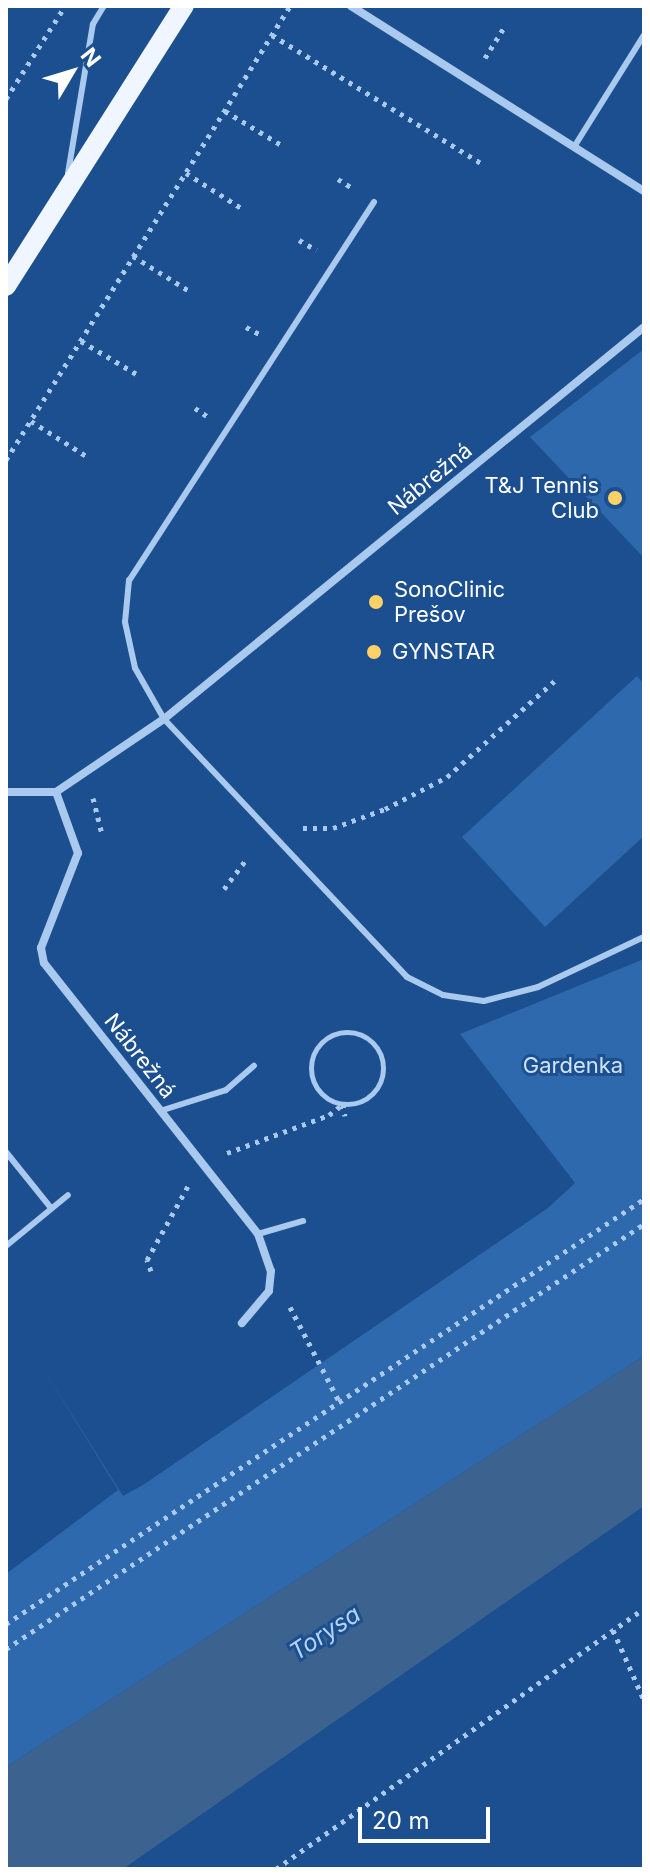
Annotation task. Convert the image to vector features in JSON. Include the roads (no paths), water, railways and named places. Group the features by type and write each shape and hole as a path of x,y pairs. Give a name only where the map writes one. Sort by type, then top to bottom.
{"main road":[{"path":"6,286 184,6"}],"street":[{"path":"351,6 644,191"},
{"name":"Nábrežná","path":"242,1323 269,1291 271,1271 258,1234 44,963 41,948 78,853 56,792 164,719 644,327"},
{"path":"6,792 56,792"}],"lane":[{"path":"65,194 93,24 104,6"},
{"path":"574,147 644,35"},
{"path":"374,202 129,580 125,622 135,668 164,719 407,977 443,995 484,1001 538,987 644,937"},
{"path":"160,1111 226,1090 254,1066"},
{"path":"6,1152 51,1208"},
{"path":"6,1246 68,1195"},
{"path":"258,1234 303,1221"}],"water":[{"name":"Torysa","path":"644,1356 644,1506 123,1869 6,1869 6,1767"}],"place":[{"name":"T&J Tennis Club","path":"615,498"},
{"name":"SonoClinic Prešov","path":"376,602"},
{"name":"GYNSTAR","path":"374,652"}],"park label":[{"name":"Gardenka","path":"573,1066"}]}
